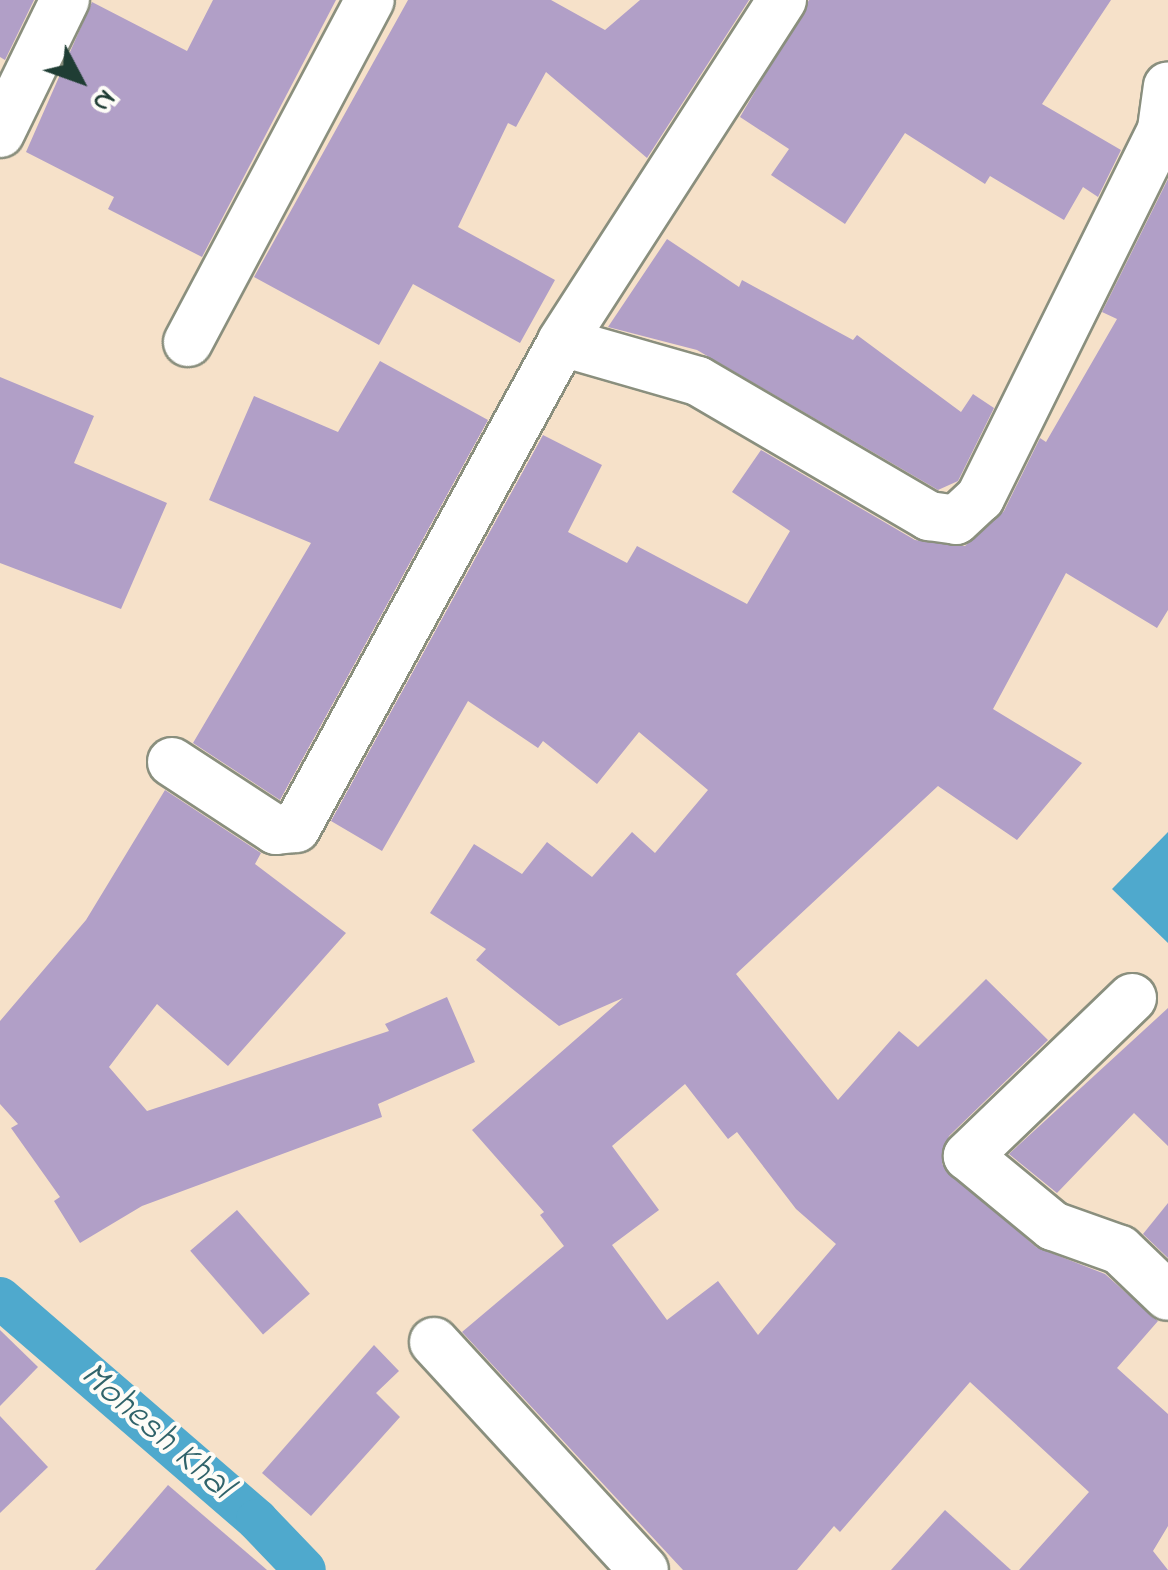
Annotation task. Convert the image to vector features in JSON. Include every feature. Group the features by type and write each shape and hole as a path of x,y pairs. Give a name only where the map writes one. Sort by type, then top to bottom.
{"street":[{"path":"0,133 65,0"},
{"path":"188,342 370,0"},
{"path":"172,762 276,830 296,828 562,342 782,0"},
{"path":"562,342 698,382 928,516 956,520 980,498 1162,129 1168,86"},
{"path":"1132,998 968,1156 1053,1226 1120,1250 1168,1296"},
{"path":"434,1342 644,1570"}],"water":[{"path":"1168,832 1168,943 1112,889"}],"building":[{"path":"0,0 34,0 5,60 0,57"},
{"path":"213,0 336,0 202,257 108,209 114,197 26,152 92,2 187,51"},
{"path":"408,0 551,0 605,30 640,0 749,0 647,158 546,72 516,127 508,123 458,227 555,280 520,343 413,284 379,345 254,277"},
{"path":"809,0 1111,0 1042,104 1121,150 1098,197 1083,187 1064,220 990,176 985,184 905,133 845,224 771,175 789,149 740,117"},
{"path":"1168,179 1168,610 1157,628 1066,573 993,709 1082,763 1017,840 938,786 736,974 838,1100 899,1031 918,1047 986,979 1048,1040 949,1136 942,1164 1036,1247 1105,1274 1158,1321 1117,1368 1168,1414 1168,1526 1153,1551 1168,1570 1019,1570 1089,1492 970,1382 840,1532 834,1526 797,1570 683,1570 462,1332 564,1246 540,1215 544,1212 472,1130 623,998 559,1026 476,960 486,949 430,913 474,844 522,874 547,842 592,877 632,832 655,853 708,790 639,732 597,784 543,741 538,748 468,701 382,851 331,821 543,435 602,465 568,532 627,563 637,546 747,604 790,531 732,492 761,450 915,540 965,546 1004,511 1040,438 1046,442 1117,319 1102,312","holes":["685,1084 728,1139 737,1132 796,1209 836,1244 758,1335 718,1281 667,1320 612,1245 659,1210 612,1146"]},
{"path":"667,239 739,287 742,280 853,340 857,335 961,412 973,394 994,408 958,481 938,490 697,350 608,327"},
{"path":"380,361 488,420 280,800 193,743 311,543 209,500 254,396 338,432"},
{"path":"0,377 94,416 74,463 167,503 121,609 0,563"},
{"path":"165,790 261,853 255,864 346,933 228,1066 157,1004 109,1067 147,1111 389,1031 385,1024 447,997 475,1062 378,1104 382,1117 142,1206 80,1243 54,1201 60,1197 11,1128 18,1124 0,1104 0,1021 86,920"},
{"path":"1168,1008 1168,1146 1134,1113 1057,1193 1009,1154"},
{"path":"1168,1203 1168,1258 1143,1234"},
{"path":"237,1210 310,1294 263,1334 190,1251"},
{"path":"0,1330 38,1367 0,1406"},
{"path":"374,1345 399,1371 376,1393 400,1417 311,1516 262,1473"},
{"path":"0,1416 48,1467 0,1513"},
{"path":"168,1485 267,1570 95,1570"},
{"path":"945,1510 1011,1570 891,1570"}],"waterway":[{"name":"Mohesh Khal","path":"0,1298 257,1520 305,1570"}]}
